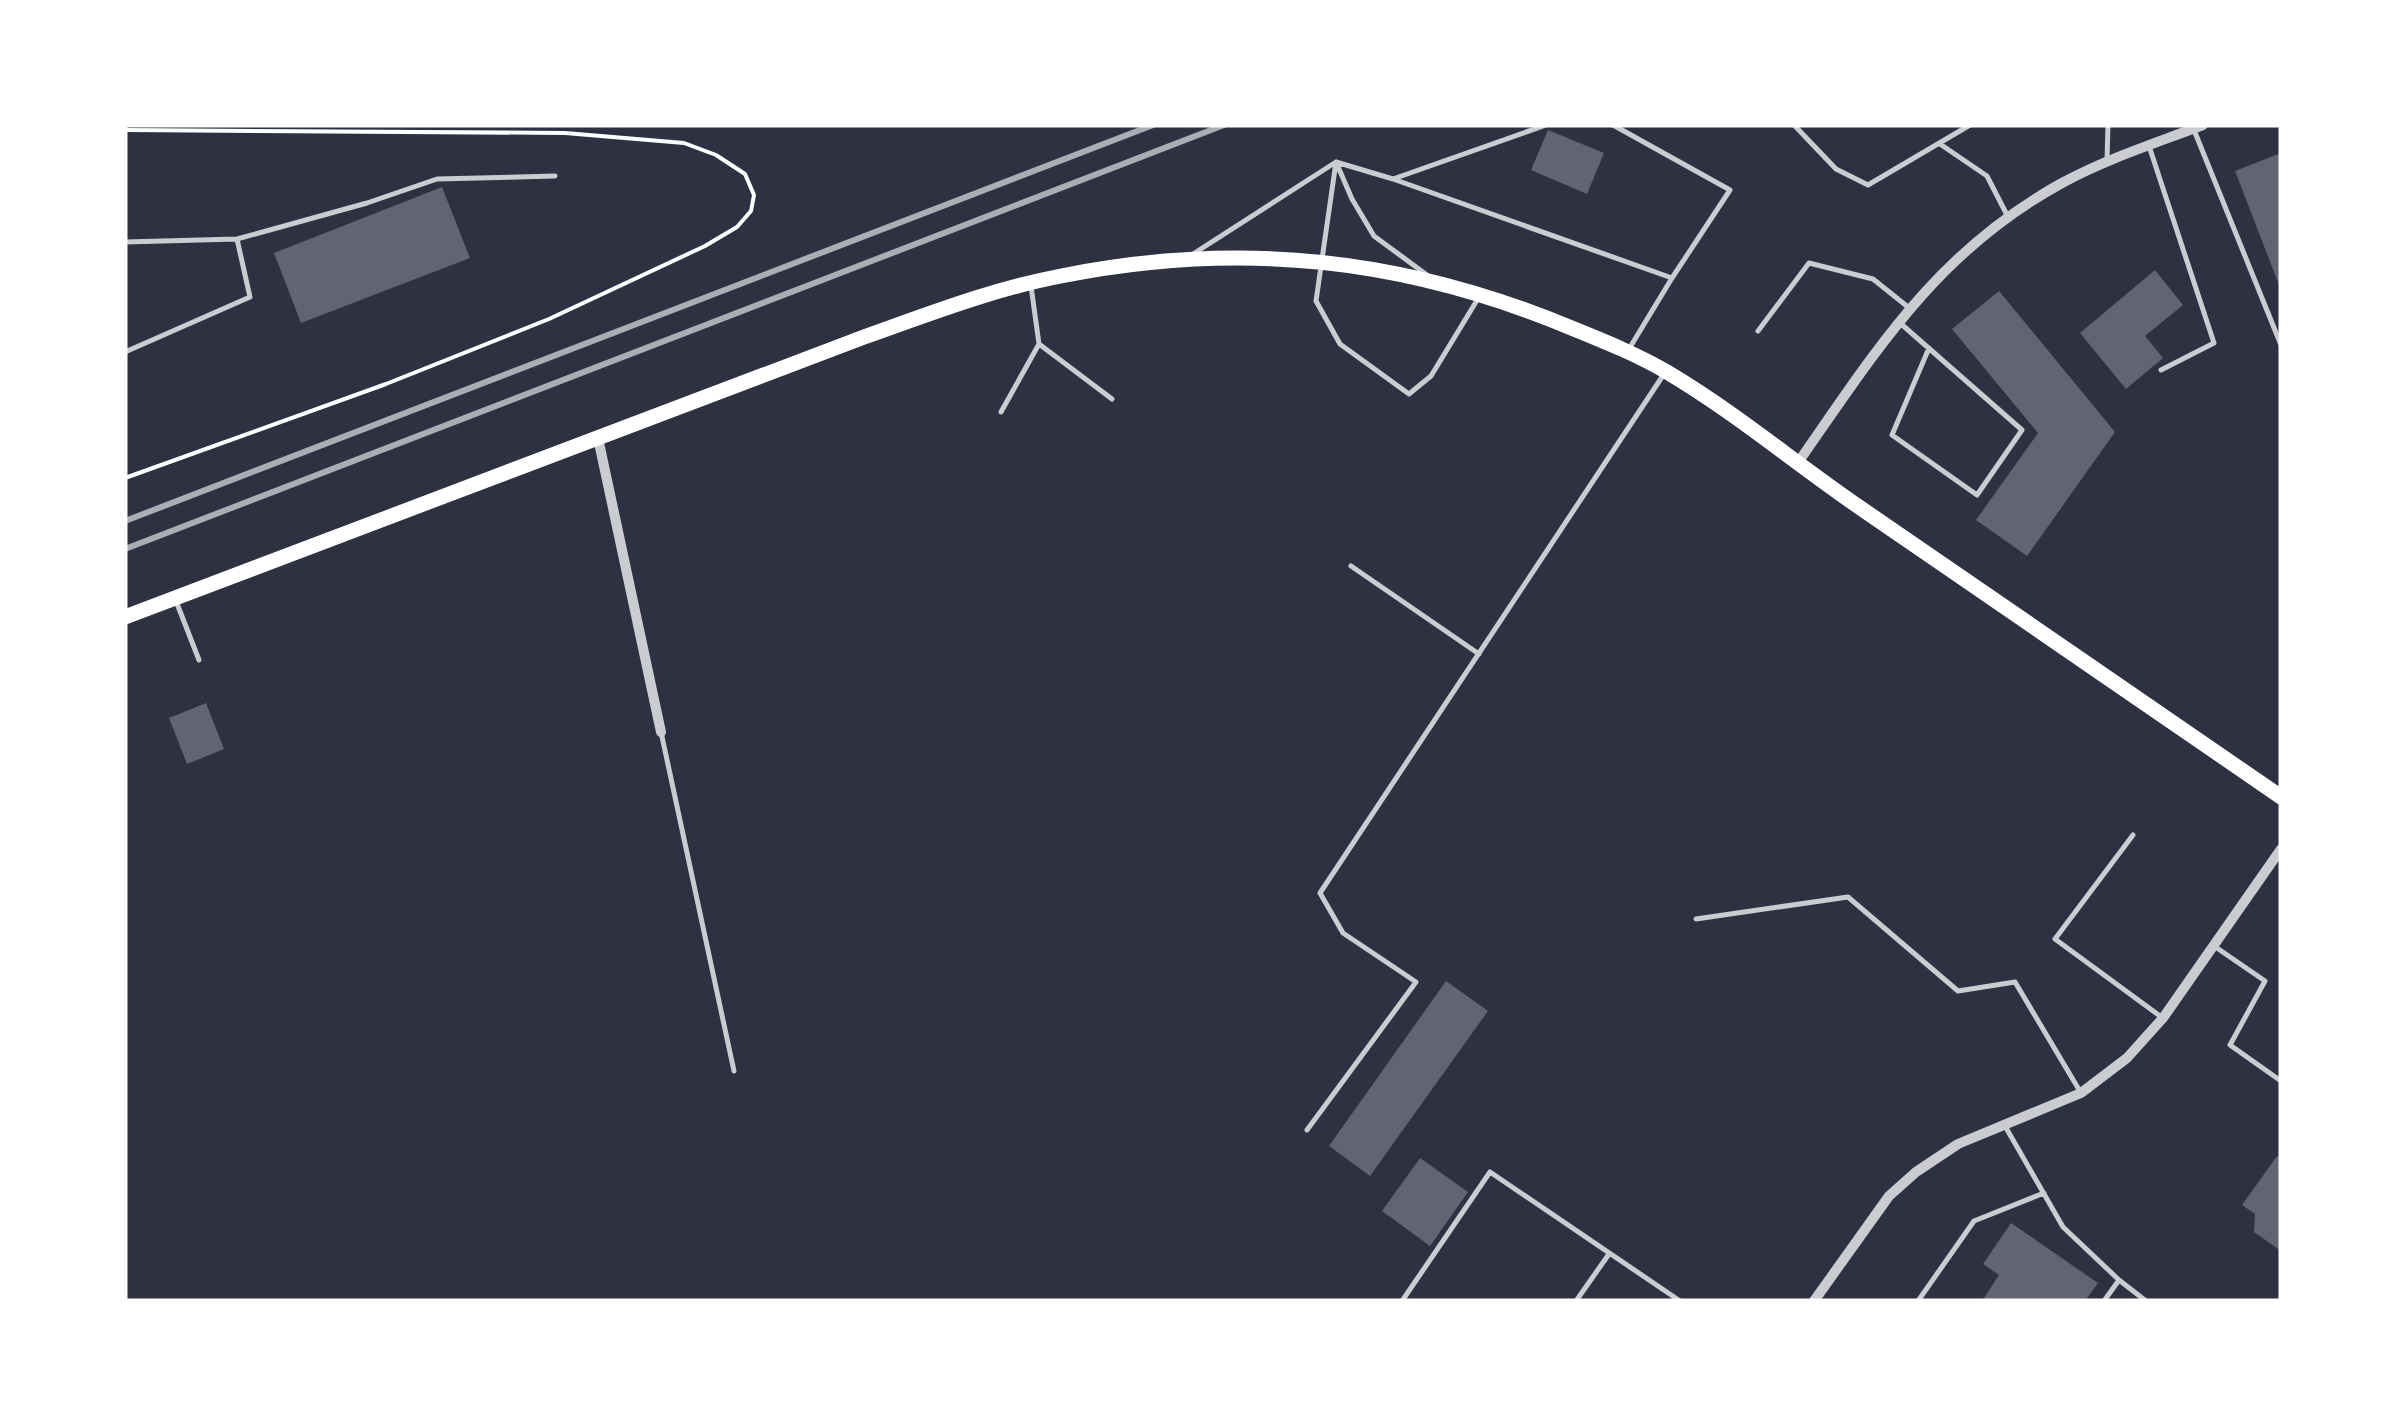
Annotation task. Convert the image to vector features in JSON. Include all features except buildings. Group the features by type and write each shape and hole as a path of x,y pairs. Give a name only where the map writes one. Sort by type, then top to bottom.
{"main road":[{"path":"125,618 864,337 988,294 1136,264 1182,260 1319,261 1384,269 1481,294 1628,351 1666,371 1735,415 1797,464 2281,797"}],"street":[{"path":"1797,464 1908,308 1964,250 2008,216 2064,182 2198,127"},
{"path":"598,438 661,732"},
{"path":"1814,1301 1889,1196 1916,1172 1958,1144 2081,1093 2127,1058 2163,1018 2281,850"}],"lane":[{"path":"1393,178 1546,125"},
{"path":"1613,125 1730,190 1628,351"},
{"path":"1794,125 1836,169 1868,186 1970,125"},
{"path":"2107,163 2108,125"},
{"path":"2198,127 2281,345"},
{"path":"1939,144 1987,176 2008,216"},
{"path":"2149,146 2214,343 2161,370"},
{"path":"1336,162 1316,300 1340,344 1409,394 1431,376 1481,294"},
{"path":"1336,162 1374,236 1437,282"},
{"path":"1182,260 1336,162 1393,178 1672,278"},
{"path":"125,242 238,239 437,180 556,176"},
{"path":"125,352 250,297 238,239"},
{"path":"1758,331 1809,263 1873,278 1908,308"},
{"path":"1002,412 1039,344 1030,283"},
{"path":"1898,321 1929,348 2022,430 1977,494 1892,435 1929,348"},
{"path":"1039,344 1112,399"},
{"path":"1308,1130 1416,982 1343,933 1320,893 1666,371"},
{"path":"1351,566 1478,654"},
{"path":"175,598 199,660"},
{"path":"661,732 734,1071"},
{"path":"2133,835 2054,939 2163,1018"},
{"path":"1696,919 1848,897 1958,991 2014,982 2081,1093"},
{"path":"2214,946 2265,982 2230,1045 2281,1080"},
{"path":"2004,1124 2063,1227 2146,1301"},
{"path":"1402,1301 1490,1172 1680,1301"},
{"path":"1918,1301 1974,1221 2044,1194"},
{"path":"1576,1301 1610,1253"},
{"path":"2104,1301 2119,1280"}],"path":[{"path":"125,130 565,133 684,142 716,155 745,174 754,195 751,211 738,227 548,318 386,384 125,478"}],"railway":[{"path":"125,521 1153,125"},
{"path":"125,549 1224,125"}]}
